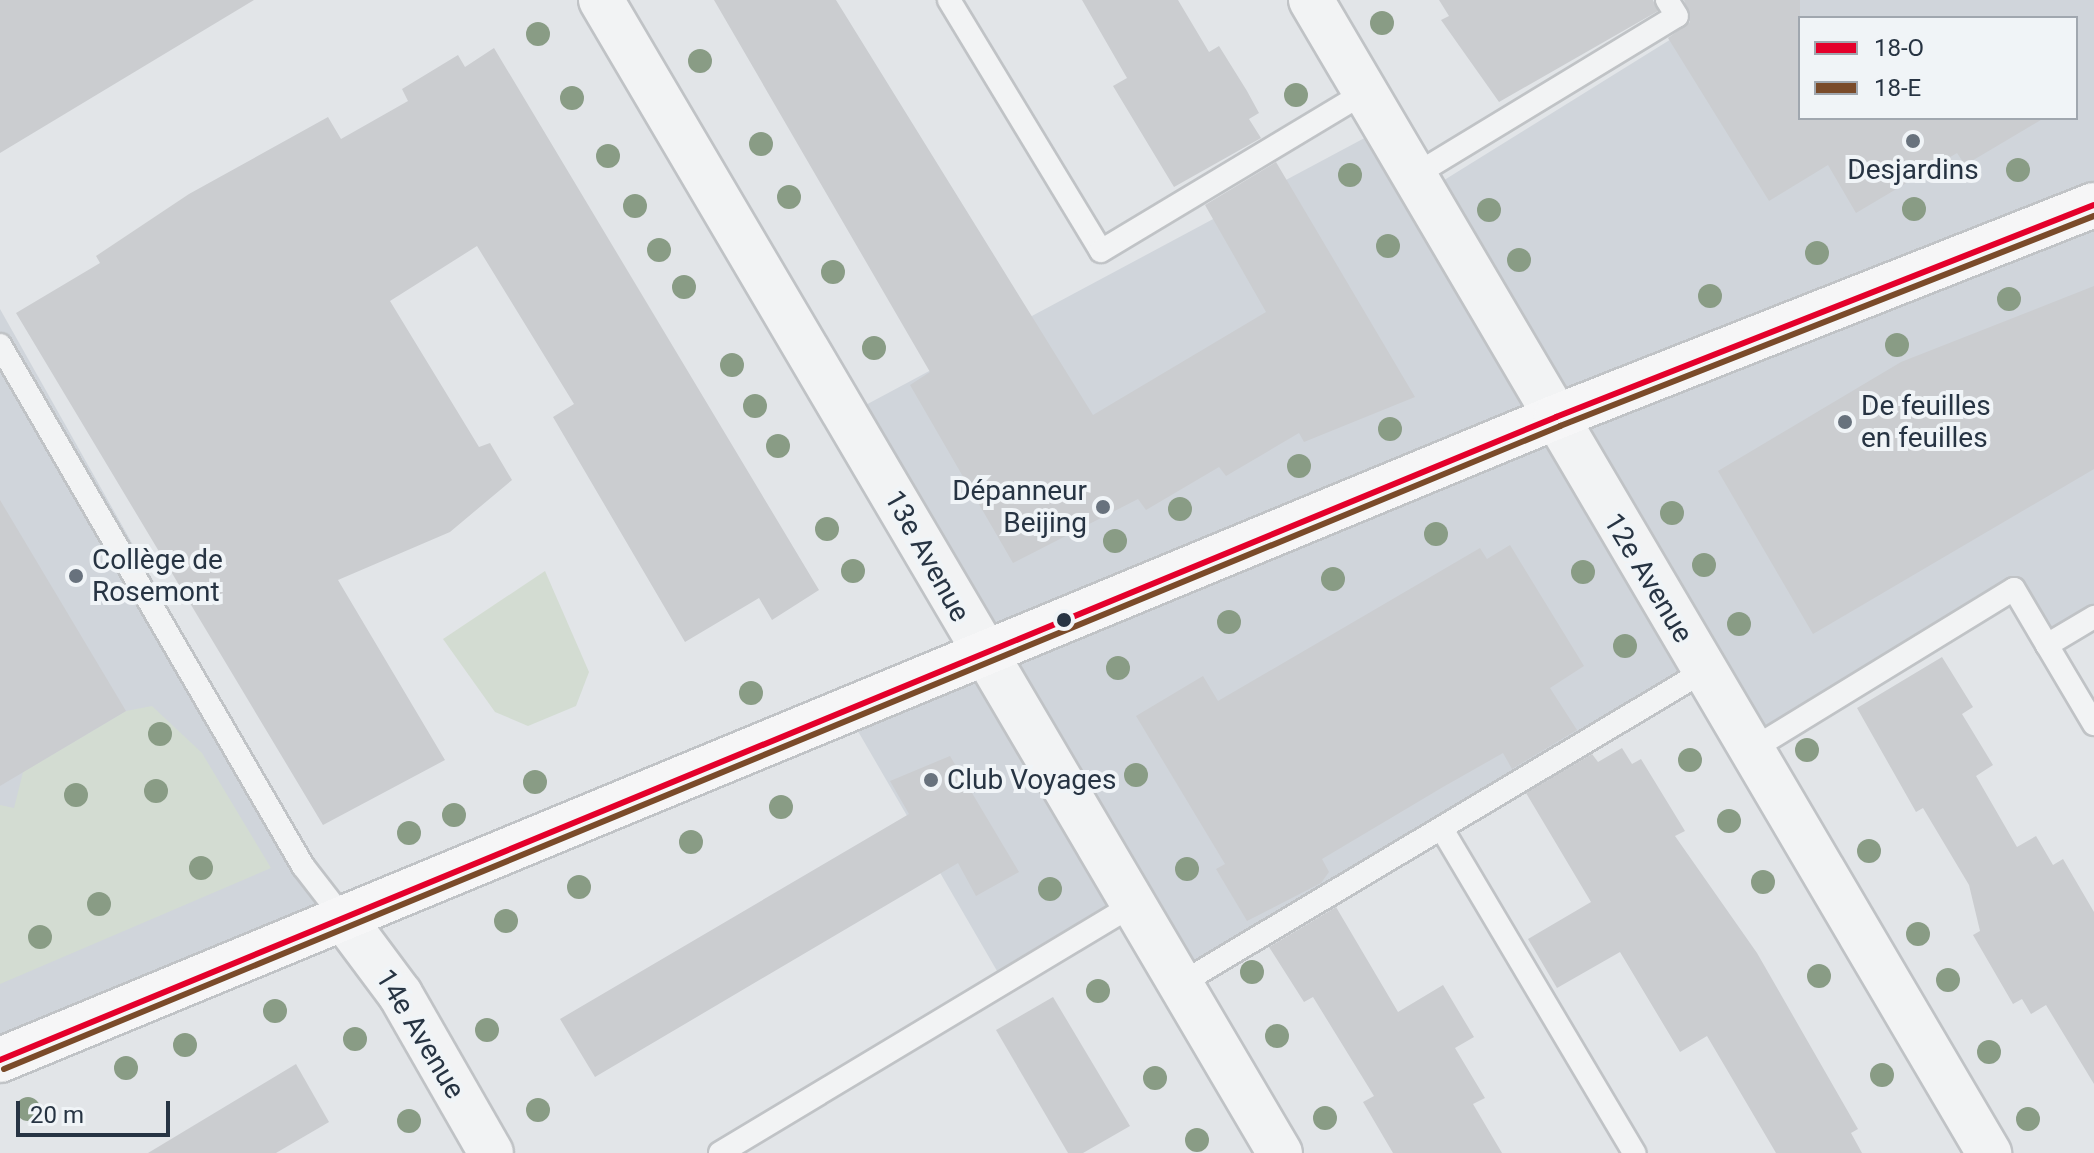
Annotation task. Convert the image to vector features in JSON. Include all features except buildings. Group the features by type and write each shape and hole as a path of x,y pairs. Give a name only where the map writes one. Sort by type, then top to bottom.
{"street":[{"name":"13e Avenue","path":"601,0 984,658 1280,1153"},
{"name":"12e Avenue","path":"1311,0 1989,1153"},
{"path":"0,1060 984,658 1556,417 2094,205"},
{"name":"14e Avenue","path":"344,919 400,994 491,1153"}],"lane":[{"path":"949,0 1101,251 1366,92"},
{"path":"1415,175 1677,16 1667,0"},
{"path":"0,345 303,866 344,919"},
{"path":"1751,750 2014,589 2094,724"},
{"path":"2047,645 2094,617"},
{"path":"1180,984 1704,671"},
{"path":"1442,829 1634,1153"},
{"path":"720,1153 1132,905"}],"shaded area":[{"path":"1734,0 2094,0 2094,617 2047,645 2015,590 1751,750 1704,671 1180,984 1132,905 1004,983 848,714 984,658 847,415 1387,126 1433,187"},
{"name":"Collège de Rosemont","path":"0,309 344,919 0,1060"},
{"path":"545,571 589,672 576,706 528,726 495,712 443,639"},
{"path":"152,706 202,753 271,868 0,984 0,805 14,808 23,772 126,711"}],"transit line":[{"name":"18-O","path":"0,1060 1556,417 2094,205"},
{"name":"18-E","path":"4,1069 1560,426 2094,216"}],"place":[{"name":"Desjardins","path":"1913,141"},
{"name":"De feuilles en feuilles","path":"1845,422"},
{"name":"Dépanneur Beijing","path":"1103,507"},
{"name":"Collège de Rosemont","path":"76,576"},
{"name":"Club Voyages","path":"931,780"}]}
